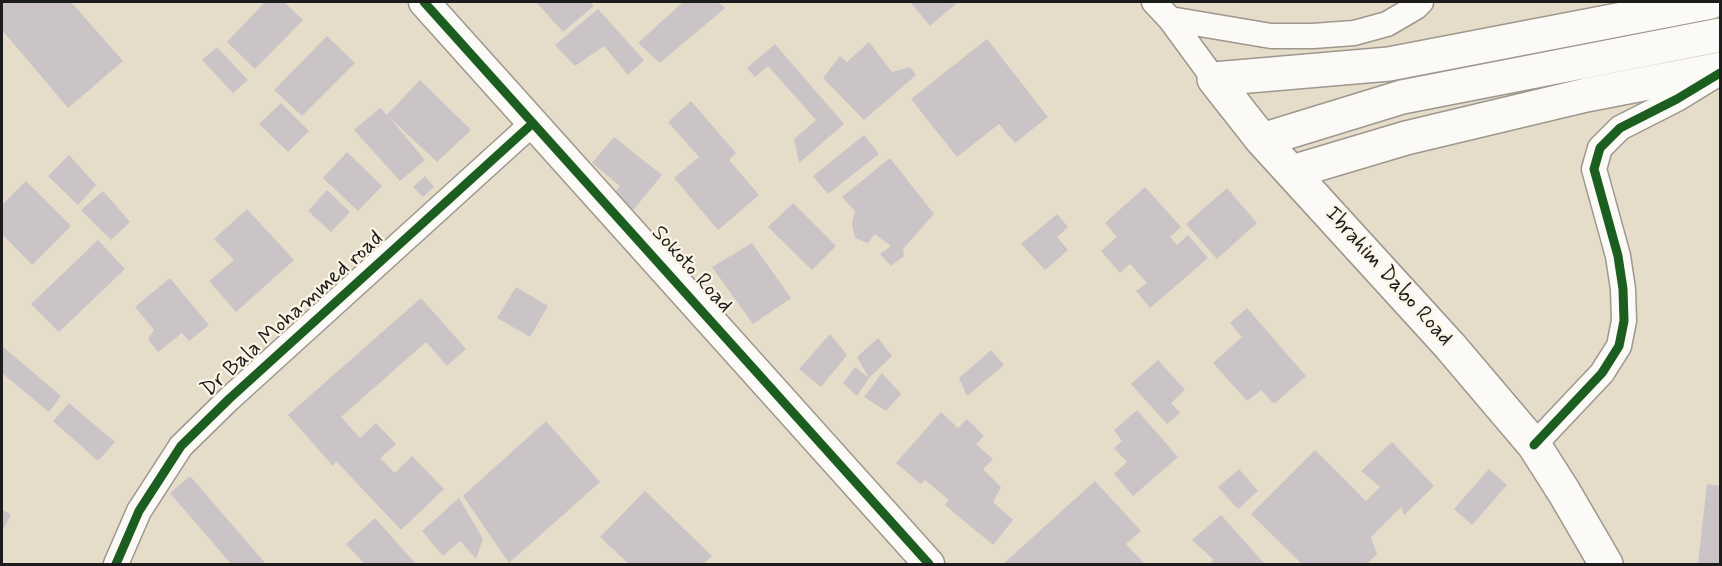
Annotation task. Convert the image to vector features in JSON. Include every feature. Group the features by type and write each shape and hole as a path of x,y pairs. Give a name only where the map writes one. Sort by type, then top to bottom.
{"main road":[{"path":"1214,79 1389,64 1658,6 1711,2"},
{"path":"1262,140 1402,97 1720,34"},
{"path":"1292,172 1406,138 1586,95 1720,71"},
{"name":"Ibrahim Dabo Road","path":"1214,79 1262,140 1450,346 1534,445 1606,564"}],"street":[{"name":"Sokoto Road","path":"424,2 929,564"},
{"path":"1162,10 1271,36 1313,36 1354,33 1387,24 1421,2"},
{"name":"Ibrahim Dabo Road","path":"1162,10 1214,79"},
{"path":"1534,445 1602,373 1619,346 1624,321 1623,289 1618,256 1594,169 1600,148 1620,128 1677,99 1720,71"},
{"name":"Dr Bala Mohammed road","path":"116,564 139,511 181,446 229,399 532,123"}],"building":[{"path":"2,2 71,2 123,61 68,108 2,30"},
{"path":"265,2 284,2 303,20 255,69 227,42"},
{"path":"590,2 594,6 563,32 537,3"},
{"path":"683,2 718,2 725,8 660,63 638,43"},
{"path":"910,2 958,2 930,26"},
{"path":"598,9 644,60 628,75 604,46 575,66 555,45"},
{"path":"327,36 355,63 302,116 274,90"},
{"path":"987,39 1048,117 1015,143 999,124 957,157 911,99"},
{"path":"869,42 892,72 910,67 916,75 864,120 823,78 840,56 847,62"},
{"path":"775,44 844,124 799,163 794,139 816,120 768,66 755,77 747,68"},
{"path":"217,47 248,80 233,93 202,60"},
{"path":"420,80 471,130 437,162 389,117 425,160 400,181 354,130 380,108 387,115"},
{"path":"691,101 736,153 729,160 759,195 718,230 674,178 699,157 668,122"},
{"path":"281,103 309,131 288,152 259,124"},
{"path":"864,135 879,154 828,194 813,176"},
{"path":"614,137 662,175 630,214 610,198 620,186 592,163"},
{"path":"347,152 382,186 358,211 323,178"},
{"path":"69,155 96,185 78,205 48,176"},
{"path":"890,158 934,214 903,249 904,256 891,266 880,254 891,246 875,234 868,243 855,238 852,224 855,211 842,197"},
{"path":"425,176 434,187 423,197 413,187"},
{"path":"26,181 71,226 32,265 2,234 2,205"},
{"path":"1145,187 1181,227 1170,237 1177,245 1188,235 1208,258 1150,308 1136,291 1147,283 1130,264 1120,273 1101,251 1117,237 1105,223"},
{"path":"1227,188 1257,223 1217,259 1186,224"},
{"path":"327,190 350,212 331,232 308,211"},
{"path":"103,191 130,222 111,240 81,210"},
{"path":"793,203 836,246 812,270 768,227"},
{"path":"247,209 294,260 236,312 209,281 234,260 214,239"},
{"path":"1057,214 1068,227 1057,237 1068,250 1045,270 1021,244"},
{"path":"98,240 125,269 59,332 31,304"},
{"path":"752,243 791,298 753,324 712,267"},
{"path":"170,278 209,325 189,341 182,333 158,352 148,339 154,330 135,307"},
{"path":"516,287 548,306 530,337 497,318"},
{"path":"421,298 466,349 447,366 426,342 341,417 360,438 376,423 396,444 380,458 395,473 412,456 444,489 401,530 336,461 333,466 288,415"},
{"path":"1247,308 1306,376 1274,404 1261,390 1247,401 1213,363 1242,337 1230,323"},
{"path":"830,334 847,355 821,387 799,369"},
{"path":"878,338 892,356 869,378 857,357"},
{"path":"2,346 61,396 49,412 2,373"},
{"path":"991,350 1004,365 967,396 959,378"},
{"path":"1158,360 1185,390 1171,403 1180,413 1167,424 1131,384"},
{"path":"855,367 869,378 857,396 843,383"},
{"path":"882,373 901,394 886,411 864,397"},
{"path":"69,403 115,442 98,461 53,421"},
{"path":"1137,410 1178,457 1133,496 1114,474 1127,462 1114,448 1122,441 1114,430"},
{"path":"941,412 958,428 967,419 984,436 976,444 993,459 983,469 1001,487 993,502 1013,520 993,545 945,505 949,500 925,480 921,484 896,463"},
{"path":"546,421 600,482 509,563 463,496"},
{"path":"1392,442 1434,486 1404,515 1401,507 1371,537 1377,554 1367,564 1302,564 1251,514 1315,450 1366,501 1380,487 1361,471"},
{"path":"1239,469 1258,491 1238,509 1218,487"},
{"path":"1489,469 1507,485 1472,525 1454,509"},
{"path":"190,476 266,564 231,564 170,493"},
{"path":"1095,481 1141,531 1126,544 1145,564 1003,564"},
{"path":"1707,484 1720,486 1720,564 1698,564"},
{"path":"645,491 712,556 703,564 629,564 600,537"},
{"path":"459,498 483,539 476,559 460,541 443,556 422,531"},
{"path":"2,509 11,515 2,531"},
{"path":"1221,515 1265,564 1209,564 1214,560 1192,540"},
{"path":"375,518 416,564 365,564 346,544"}],"cycle path":[{"path":"424,2 929,564"},
{"path":"1534,445 1602,373 1619,346 1624,321 1623,289 1618,256 1594,169 1600,148 1620,128 1677,99 1720,73"},
{"path":"116,564 139,511 181,446 229,399 533,123"}]}
